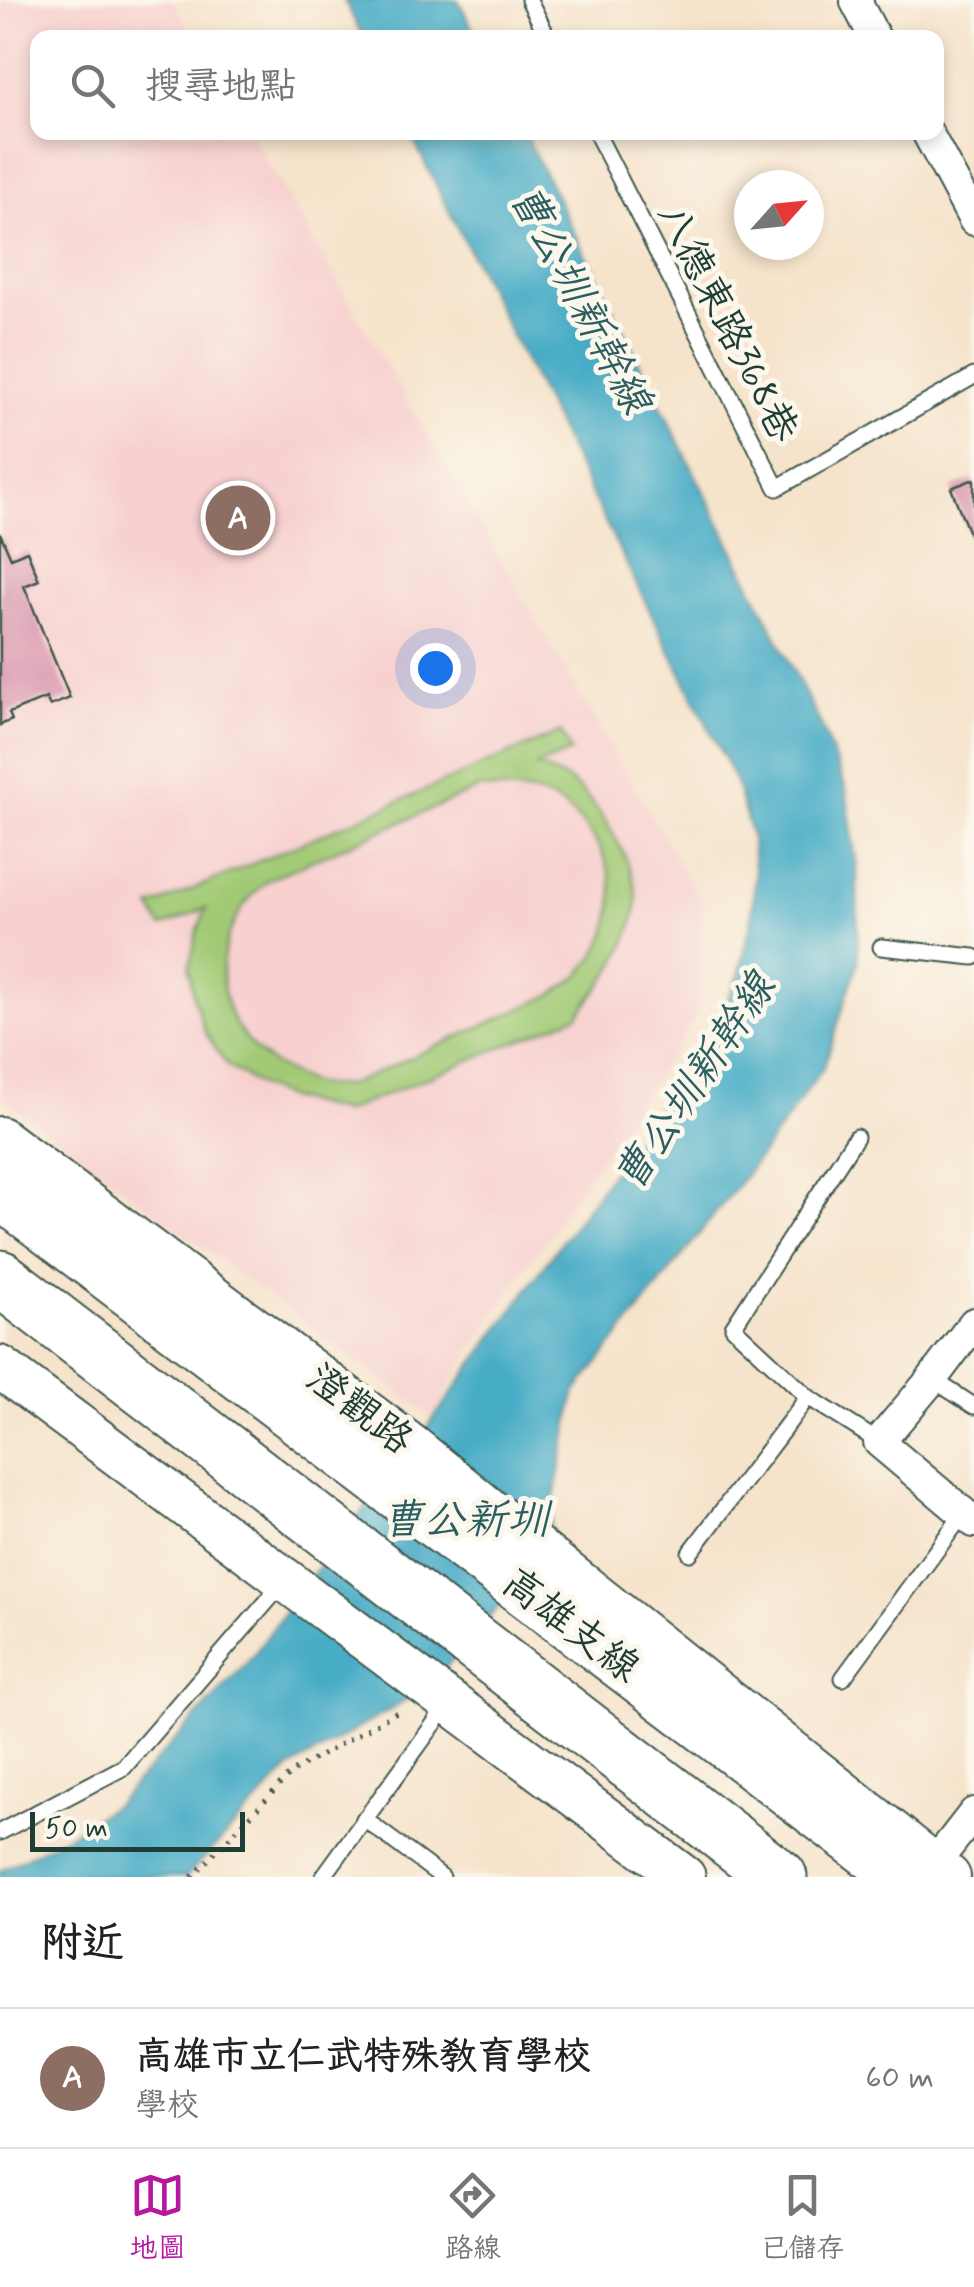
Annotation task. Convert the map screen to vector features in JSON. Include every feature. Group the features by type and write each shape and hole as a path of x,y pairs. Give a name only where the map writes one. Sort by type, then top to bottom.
{"highway":[{"name":"高雄支線","path":"0,1190 928,1874"},
{"name":"高雄支線","path":"0,1278 779,1877"}],"street":[{"path":"856,1 872,30"},
{"path":"931,140 974,220"},
{"name":"澄觀路","path":"0,1138 414,1447 928,1874"},
{"path":"968,1518 879,1442 974,1323"},
{"path":"0,1367 684,1877"},
{"path":"928,1874 974,1813"}],"lane":[{"path":"529,0 544,30"},
{"name":"八德東路368巷","path":"600,140 777,488 974,376"},
{"path":"881,947 974,957"},
{"path":"856,1137 733,1327 808,1397 879,1442"},
{"path":"932,1379 974,1406"},
{"path":"690,1553 808,1397"},
{"path":"843,1678 968,1518"},
{"path":"0,1832 124,1767 293,1585"},
{"path":"322,1877 364,1819 437,1694"},
{"path":"364,1819 442,1877"}],"path":[{"path":"192,1877 292,1772 437,1694"}],"shaded area":[{"path":"0,0 172,0 190,30 30,30 30,140 254,140 703,904 699,1012 473,1346 432,1417 0,1097"}],"green space":[{"path":"561,732 571,752 536,766 571,782 594,806 617,840 636,894 633,924 621,953 577,1016 344,1112 261,1087 227,1065 205,1032 189,968 206,908 162,927 151,907","holes":["480,788 532,793 555,801 577,818 601,851 612,888 609,925 579,975 554,994 349,1085 309,1082 262,1056 234,1021 223,980 228,936 248,900 269,879"]}],"water":[{"path":"344,0 458,0 473,30 359,30"},
{"name":"曹公新圳","path":"414,140 528,140 821,725 846,789 857,867 858,962 824,1067 760,1156 575,1393 544,1554 429,1687 289,1769 186,1877 0,1877 0,1871 72,1833 117,1803 253,1656 413,1447 709,1039 739,976 751,923 755,878 751,834 735,780"}],"building":[{"path":"974,479 974,546 951,488"},
{"path":"0,533 11,558 27,551 39,580 24,586 70,698 50,706 46,698 9,713 12,720 0,725"}],"place":[{"name":"高雄市立仁武特殊教育學校","path":"238,518"}],"water label":[{"name":"曹公圳新幹線","path":"582,298"},
{"name":"曹公圳新幹線","path":"693,1081"}]}
